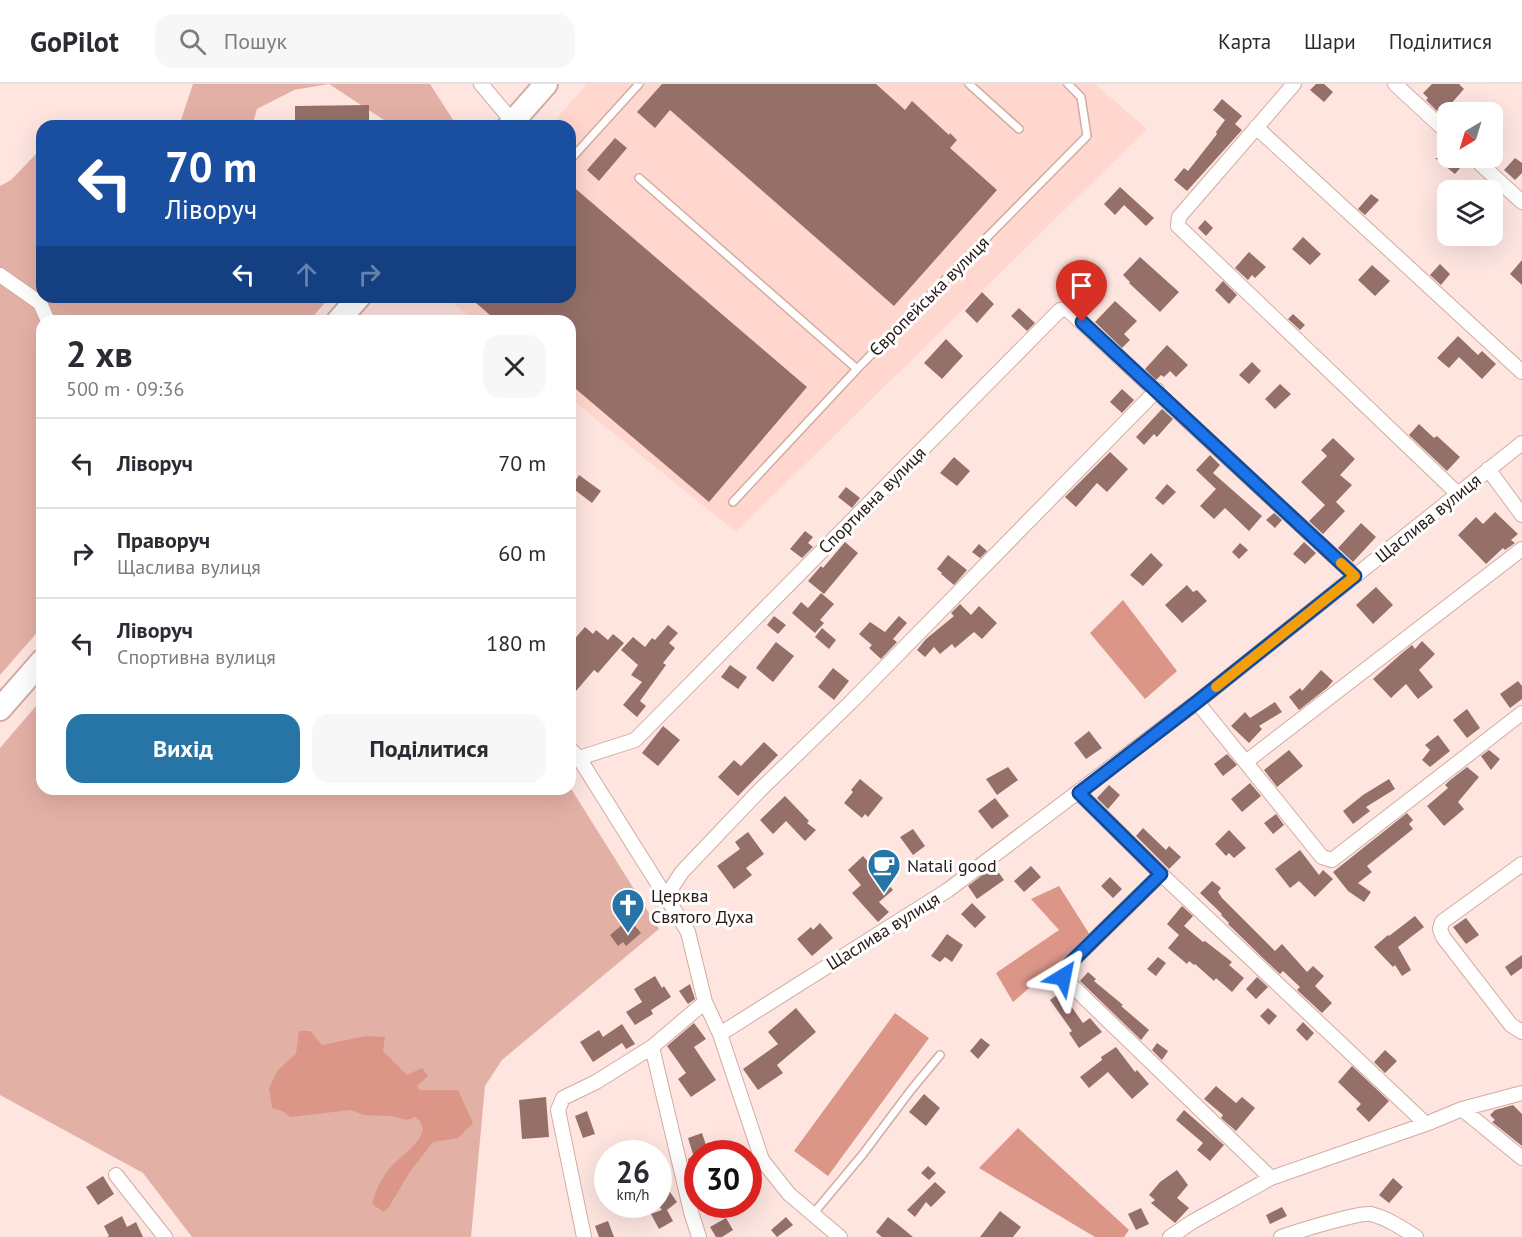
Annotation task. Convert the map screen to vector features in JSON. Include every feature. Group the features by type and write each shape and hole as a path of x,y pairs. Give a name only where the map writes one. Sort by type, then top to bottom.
{"highway":[{"path":"514,120 546,84"},
{"path":"343,315 354,303"},
{"path":"0,709 36,668"}],"street":[{"path":"481,84 508,120"},
{"path":"1294,84 1179,217 1178,226 1458,494"},
{"path":"1395,84 1437,123"},
{"path":"1256,127 1522,372"},
{"path":"1485,168 1522,202"},
{"path":"0,275 36,300"},
{"name":"Спортивна вулиця","path":"576,753 635,740 1060,310 1067,309 1157,390 1355,576"},
{"path":"665,898 682,872 759,791 851,702 1157,390"},
{"name":"Щаслива вулиця","path":"720,1034 948,890 1197,702 1522,442"},
{"path":"1488,469 1522,515"},
{"path":"1247,761 1522,549"},
{"path":"1197,702 1247,761 1322,857 1332,860 1522,713"},
{"path":"576,756 618,818 665,898 688,932 705,1002 720,1034 762,1160 789,1194 840,1237"},
{"path":"1079,793 1161,874 1426,1124"},
{"path":"1522,864 1442,922 1440,929 1443,937 1511,1024 1522,1032"},
{"path":"1161,874 1063,970 1063,977 1270,1178"},
{"path":"584,1237 558,1110 563,1098 596,1082 652,1047 705,1002"},
{"path":"652,1047 699,1237"},
{"path":"1170,1237 1192,1221 1270,1178 1426,1124 1462,1109 1522,1093"},
{"path":"1462,1109 1522,1158"},
{"path":"117,1174 165,1237"},
{"path":"1281,1237 1369,1214 1395,1223 1416,1237"}],"lane":[{"path":"576,153 639,84"},
{"path":"969,84 1019,129"},
{"name":"Європейська вулиця","path":"733,502 857,369 1087,136 1081,97 1068,84"},
{"path":"639,178 857,369"},
{"path":"813,1215 863,1155 940,1055"}],"shaded area":[{"path":"193,84 329,84 294,90 257,109 254,120 181,120"},
{"path":"329,84 430,84 453,120 384,120"},
{"path":"587,84 1095,84 1147,129 736,532 576,403 576,315 468,315 452,303 576,303 576,120 555,120"},
{"path":"36,154 36,303 325,303 314,315 36,315 36,634 0,675 0,186 11,180"},
{"path":"1123,600 1177,671 1145,699 1090,633"},
{"path":"36,706 36,795 575,795 659,929 502,1060 485,1086 471,1237 192,1237 143,1173 0,1095 0,748"},
{"path":"1059,886 1090,935 1013,1002 996,973 1059,930 1031,899"},
{"path":"895,1013 929,1038 828,1176 794,1151"},
{"path":"299,1031 310,1031 322,1045 366,1036 385,1037 383,1051 407,1075 422,1068 428,1076 417,1086 420,1090 458,1090 473,1123 458,1138 433,1142 409,1173 384,1212 372,1204 376,1191 389,1169 419,1139 423,1130 420,1121 415,1117 407,1120 391,1116 364,1115 351,1110 290,1117 272,1108 269,1088 278,1070 296,1054"},
{"path":"1018,1128 1129,1230 1124,1237 1095,1237 979,1168"}],"building":[{"path":"662,84 876,84 905,110 912,101 949,135 950,133 957,140 950,148 997,190 894,306 670,110 655,128 637,112"},
{"path":"1316,84 1324,84 1333,92 1324,102 1310,90"},
{"path":"1432,84 1459,84 1464,89 1452,102 1437,102 1437,111 1426,100 1428,98 1423,93"},
{"path":"1222,99 1242,116 1235,124 1242,130 1187,191 1174,180 1184,168 1188,171 1217,134 1216,132 1225,120 1213,110"},
{"path":"369,105 369,120 295,120 295,106"},
{"path":"615,138 627,148 599,181 587,170"},
{"path":"1515,158 1522,163 1522,173 1515,180 1504,170"},
{"path":"1448,168 1460,168 1455,174"},
{"path":"1120,187 1154,218 1146,226 1124,205 1115,215 1104,204"},
{"path":"576,189 807,387 709,502 576,389 576,315 490,315 476,303 576,303"},
{"path":"1371,194 1379,200 1365,215 1358,209"},
{"path":"1205,220 1213,228 1206,236 1198,228"},
{"path":"1303,237 1321,254 1310,265 1292,249"},
{"path":"1249,252 1266,267 1255,278 1252,275 1248,280 1235,268"},
{"path":"1140,257 1179,292 1160,312 1123,275"},
{"path":"1522,260 1522,285 1510,274"},
{"path":"1440,264 1450,274 1441,285 1430,275"},
{"path":"1372,265 1390,281 1375,296 1358,280"},
{"path":"1223,281 1237,295 1229,304 1215,290"},
{"path":"982,292 994,304 977,323 965,311"},
{"path":"1115,301 1137,321 1124,334 1130,340 1122,348 1095,322"},
{"path":"1019,308 1035,323 1027,331 1011,316"},
{"path":"1293,314 1305,325 1300,330 1288,319"},
{"path":"1458,336 1478,355 1482,351 1496,364 1482,379 1459,357 1449,368 1437,358"},
{"path":"946,339 963,356 942,379 924,363"},
{"path":"1167,345 1188,365 1176,377 1170,371 1164,377 1161,375 1156,380 1145,369"},
{"path":"1252,362 1261,371 1249,384 1239,375"},
{"path":"1280,384 1291,394 1275,409 1265,399"},
{"path":"1122,389 1134,400 1122,413 1110,402"},
{"path":"1162,409 1173,419 1157,437 1154,434 1144,445 1136,437"},
{"path":"1419,424 1434,438 1437,436 1460,457 1447,471 1409,435"},
{"path":"1333,438 1355,459 1340,475 1352,485 1336,502 1345,511 1323,534 1309,521 1325,505 1301,482 1327,456 1321,450"},
{"path":"1110,452 1128,469 1107,492 1097,483 1076,507 1065,497"},
{"path":"1210,455 1220,465 1213,473 1262,516 1249,531 1225,508 1214,519 1200,506 1216,489 1196,470"},
{"path":"954,457 970,471 957,486 940,473"},
{"path":"579,475 601,491 592,503 576,491 576,480"},
{"path":"1167,484 1176,492 1163,505 1155,498"},
{"path":"846,487 860,498 852,508 838,497"},
{"path":"1495,512 1518,534 1511,540 1515,543 1505,550 1503,548 1486,564 1458,535 1476,517 1483,524"},
{"path":"1274,513 1282,520 1275,528 1266,520"},
{"path":"1361,523 1376,537 1353,562 1338,548"},
{"path":"805,531 813,537 808,543 813,547 802,558 790,549"},
{"path":"845,542 858,553 824,594 808,581 821,566 823,568"},
{"path":"1304,542 1316,553 1305,564 1293,554"},
{"path":"1240,543 1248,550 1239,559 1232,552"},
{"path":"979,544 987,551 980,558 972,552"},
{"path":"1151,553 1163,565 1143,586 1130,575"},
{"path":"948,555 967,570 954,585 937,569"},
{"path":"1187,585 1193,592 1197,590 1207,601 1182,623 1165,605"},
{"path":"1376,587 1393,605 1373,624 1356,605"},
{"path":"821,593 834,604 820,620 824,623 815,633 792,613 801,602 808,608"},
{"path":"960,604 971,615 979,606 997,623 982,639 974,632 955,648 952,644 940,654 934,647 925,657 917,650 926,639 954,616 951,613"},
{"path":"774,616 786,625 778,634 767,625"},
{"path":"899,616 907,623 893,639 897,642 881,659 869,648 872,645 859,634 870,622 885,632"},
{"path":"668,625 678,633 669,643 675,648 663,663 666,665 640,701 646,706 637,717 623,705 642,682 631,675 638,665 621,650 633,637 645,647 652,638 655,640"},
{"path":"585,627 593,634 596,630 608,640 613,634 624,643 598,673 594,670 576,691 576,637"},
{"path":"822,628 836,640 829,649 815,637"},
{"path":"1422,641 1435,654 1419,670 1433,687 1418,699 1406,684 1391,698 1373,679 1412,645 1415,649"},
{"path":"776,642 794,656 773,682 756,668"},
{"path":"730,665 747,677 738,689 721,677"},
{"path":"833,668 849,681 834,700 818,687"},
{"path":"1321,670 1333,681 1299,710 1289,697 1300,688 1302,691"},
{"path":"1518,681 1522,686 1522,699 1510,708 1500,694"},
{"path":"1275,702 1282,712 1259,726 1262,729 1249,743 1231,726 1245,712 1250,718"},
{"path":"1467,709 1480,728 1467,738 1453,720"},
{"path":"663,726 680,740 658,766 642,753"},
{"path":"1089,731 1102,748 1086,759 1074,743"},
{"path":"1438,735 1450,751 1430,767 1422,760 1430,750 1425,745"},
{"path":"764,742 778,755 738,796 718,777 734,760 741,766"},
{"path":"1289,750 1303,766 1277,787 1264,770"},
{"path":"1489,750 1500,759 1491,770 1481,756"},
{"path":"1227,754 1237,765 1223,776 1214,764"},
{"path":"1008,767 1018,780 997,795 986,779"},
{"path":"1467,767 1479,777 1458,802 1464,809 1444,826 1427,806 1448,788 1445,785 1449,781"},
{"path":"860,779 883,798 868,817 865,814 862,818 844,803"},
{"path":"1389,779 1395,789 1366,807 1370,811 1353,824 1343,811"},
{"path":"1250,783 1261,796 1242,812 1231,799"},
{"path":"1109,785 1120,795 1108,809 1097,798"},
{"path":"785,796 809,821 807,823 816,830 805,841 786,821 773,834 760,820"},
{"path":"995,798 1009,816 992,829 978,811"},
{"path":"1407,813 1413,820 1409,824 1413,829 1367,866 1372,872 1358,883 1371,892 1364,902 1348,891 1333,872"},
{"path":"1276,814 1284,825 1273,834 1264,823"},
{"path":"1143,828 1166,850 1169,846 1181,857 1169,869 1136,836"},
{"path":"913,829 925,846 913,855 900,837"},
{"path":"1229,830 1246,848 1234,858 1229,853 1226,856 1215,844"},
{"path":"748,832 764,854 746,868 752,875 734,889 717,866 740,849 735,842"},
{"path":"1300,850 1319,875 1323,870 1333,879 1315,897 1299,881 1290,888 1275,869"},
{"path":"863,856 893,890 879,902 889,912 878,922 852,893 861,885 848,870"},
{"path":"994,866 1004,880 977,899 968,886"},
{"path":"1031,866 1041,877 1024,892 1014,881"},
{"path":"1110,877 1122,889 1113,898 1101,886"},
{"path":"1212,881 1221,888 1218,892 1222,898 1275,951 1282,944 1307,972 1313,966 1324,976 1315,986 1332,1003 1322,1013 1297,990 1300,987 1283,971 1280,974 1266,961 1200,893"},
{"path":"972,903 986,917 975,928 961,914"},
{"path":"1182,906 1193,916 1184,926 1232,962 1229,965 1244,978 1232,992 1216,978 1214,981 1195,964 1189,961 1187,964 1168,948 1179,935 1167,924"},
{"path":"1415,916 1424,927 1398,947 1411,970 1402,976 1395,965 1393,967 1374,947"},
{"path":"1466,918 1479,935 1466,944 1453,927"},
{"path":"629,919 641,933 626,946 623,942 618,946 610,935"},
{"path":"820,923 833,938 812,956 797,939 811,927 813,930"},
{"path":"947,934 963,945 952,962 945,957 940,962 931,956"},
{"path":"1522,955 1522,968 1511,976 1505,967"},
{"path":"1158,957 1166,963 1156,976 1147,969"},
{"path":"1088,972 1096,979 1094,981 1149,1030 1141,1040 1080,981"},
{"path":"655,976 671,997 651,1010 653,1014 635,1025 626,1012 642,1002 634,989"},
{"path":"1257,977 1268,987 1256,999 1246,989"},
{"path":"690,984 695,999 688,1004 679,991"},
{"path":"1061,992 1083,1023 1090,1018 1102,1032 1079,1048 1069,1033 1072,1031 1050,1000"},
{"path":"796,1008 816,1032 777,1065 783,1073 758,1090 743,1069 778,1044 768,1032"},
{"path":"1268,1008 1277,1016 1269,1025 1260,1016"},
{"path":"1303,1022 1314,1033 1307,1041 1296,1030"},
{"path":"694,1023 706,1039 694,1047 716,1080 691,1097 678,1079 686,1073 667,1046"},
{"path":"622,1024 635,1044 626,1049 622,1043 593,1062 580,1042 599,1030 603,1037"},
{"path":"981,1038 990,1045 978,1059 970,1051"},
{"path":"1157,1043 1168,1051 1162,1060 1152,1050"},
{"path":"1116,1047 1135,1072 1137,1070 1149,1084 1132,1099 1108,1072 1089,1088 1080,1077 1102,1060 1101,1057"},
{"path":"1385,1050 1397,1061 1385,1073 1374,1062"},
{"path":"1352,1066 1389,1101 1369,1122 1356,1109 1361,1104 1338,1082"},
{"path":"1216,1086 1236,1103 1242,1097 1255,1108 1236,1131 1221,1118 1223,1115 1204,1099"},
{"path":"924,1094 940,1108 926,1126 909,1112"},
{"path":"546,1097 549,1137 522,1139 519,1100"},
{"path":"1513,1105 1522,1114 1522,1146 1492,1122 1495,1120 1490,1115 1495,1110"},
{"path":"1184,1110 1224,1145 1210,1161 1197,1150 1203,1143 1176,1120"},
{"path":"587,1111 595,1134 583,1138 575,1116"},
{"path":"702,1133 704,1140 689,1140 688,1138"},
{"path":"928,1166 936,1173 929,1180 921,1173"},
{"path":"1177,1170 1188,1185 1177,1198 1189,1208 1175,1223 1151,1203 1155,1200 1149,1195 1160,1182"},
{"path":"103,1176 114,1194 98,1205 86,1187"},
{"path":"1393,1178 1403,1187 1389,1203 1379,1195"},
{"path":"935,1182 946,1192 931,1207 926,1202 915,1217 907,1210"},
{"path":"672,1195 677,1202 672,1206"},
{"path":"1282,1207 1287,1216 1270,1224 1266,1215"},
{"path":"1141,1208 1149,1224 1136,1230 1128,1214"},
{"path":"1000,1211 1021,1227 1013,1237 980,1237"},
{"path":"122,1216 127,1227 136,1222 143,1237 107,1237 109,1236 104,1226"},
{"path":"786,1217 793,1225 777,1237 771,1230"},
{"path":"888,1217 913,1237 882,1237 876,1232"},
{"path":"653,1218 671,1218 673,1221 659,1229"},
{"path":"726,1218 733,1230 722,1237 716,1237 710,1227"},
{"path":"608,1221 614,1237 599,1237 595,1226"}],"slow traffic":[{"path":"1216,687 1355,576 1341,563"}],"place":[{"name":"Natali good","path":"884,894"},
{"name":"Церква Святого Духа","path":"628,934"}],"route":[{"path":"1063,977 1063,970 1161,874 1079,793 1355,576 1082,322"}]}
